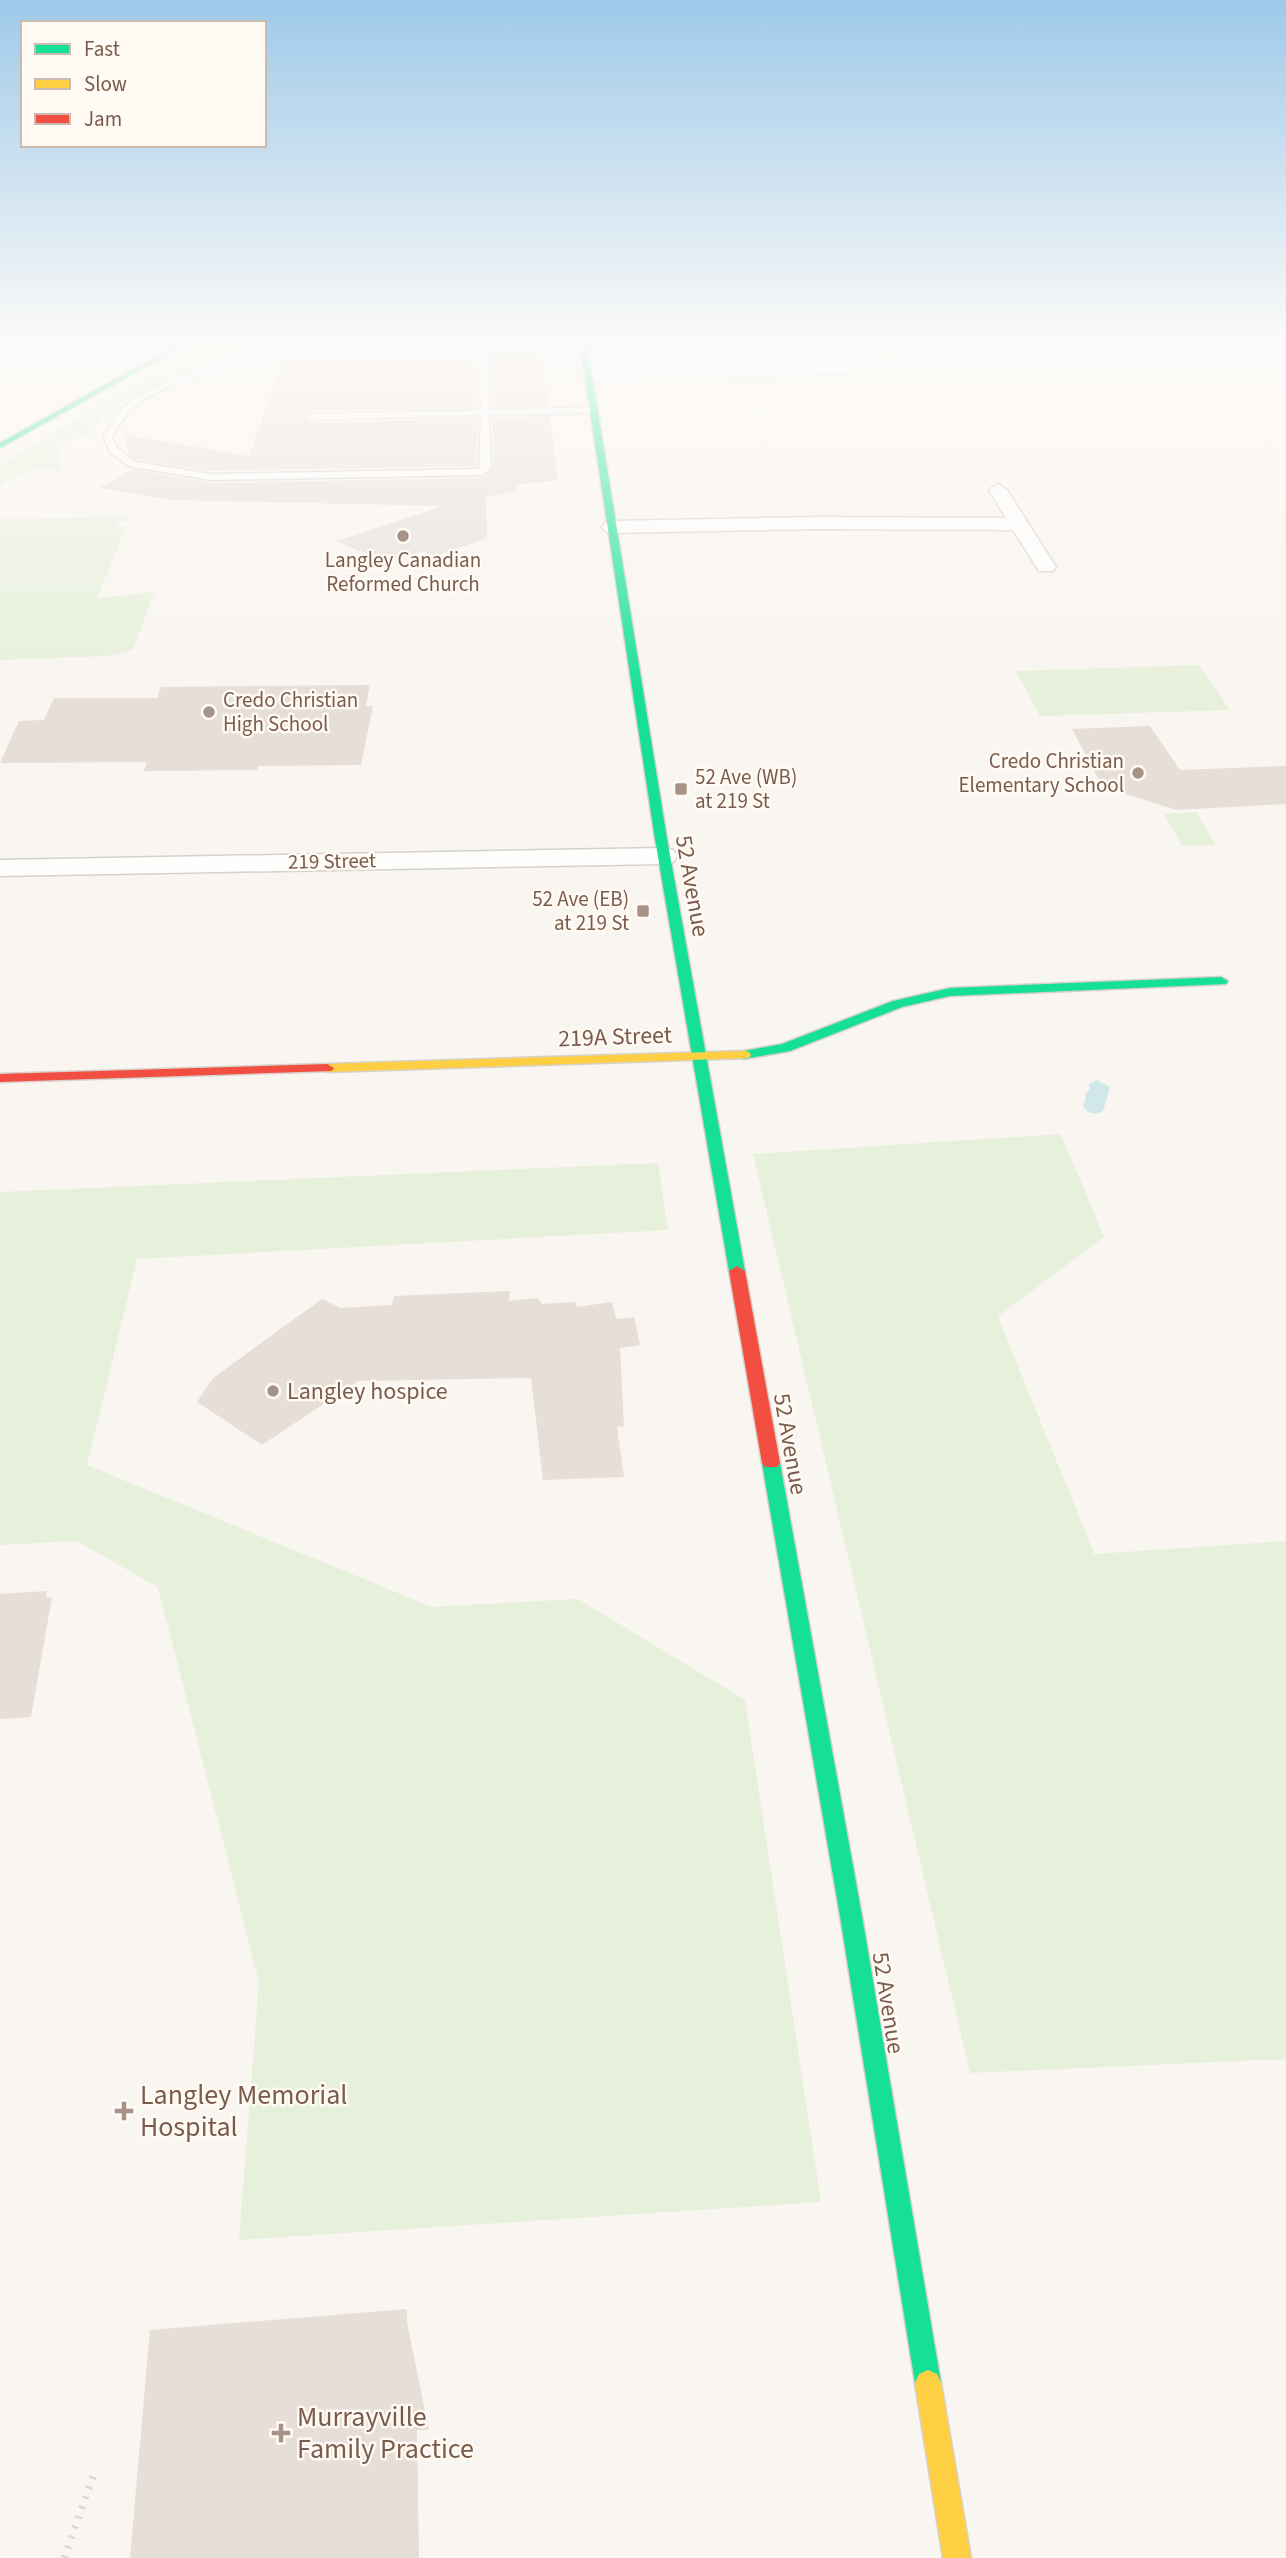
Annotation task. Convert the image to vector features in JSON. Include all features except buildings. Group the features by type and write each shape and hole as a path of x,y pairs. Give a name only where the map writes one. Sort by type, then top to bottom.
{"street":[{"name":"52 Avenue","path":"600,457 664,856 848,1903 957,2558"},
{"path":"998,490 1046,567"},
{"path":"612,527 818,523 1018,524"},
{"name":"219 Street","path":"0,868 664,856"},
{"name":"219A Street","path":"0,1078 754,1055 785,1048 898,1004 950,992 1221,981"}],"lane":[{"path":"123,457 132,464 211,477 474,473 482,472 486,468 486,457"}],"path":[{"path":"64,2558 95,2471"}],"green space":[{"path":"13,457 59,457 63,471 33,470 3,483 0,490 0,465"},
{"path":"128,517 114,527 126,527 97,598 154,592 133,650 109,656 0,660 0,519"},
{"path":"1199,665 1230,710 1040,716 1016,671"},
{"path":"1196,812 1216,845 1182,846 1164,814"},
{"path":"1061,1134 1104,1237 998,1316 1094,1554 1286,1541 1286,2059 970,2073 753,1154"},
{"path":"658,1163 668,1230 137,1259 87,1465 432,1607 578,1599 745,1700 821,2202 239,2240 259,1982 158,1587 77,1541 0,1545 0,1192"}],"water":[{"path":"1097,1080 1110,1087 1103,1111 1094,1113 1086,1110 1083,1105 1089,1084"}],"traffic: fast":[{"path":"601,457 661,839 737,1271"},
{"path":"744,1055 785,1048 898,1004 950,992 1221,981"},
{"path":"771,1463 851,1916 928,2383"}],"traffic: slow":[{"path":"327,1068 744,1055"},
{"path":"928,2383 957,2558"}],"traffic: jam":[{"path":"0,1078 327,1068"},
{"path":"737,1271 771,1463"}],"place":[{"name":"Langley Canadian Reformed Church","path":"403,536"},
{"name":"Credo Christian High School","path":"209,712"},
{"name":"Credo Christian Elementary School","path":"1138,773"},
{"name":"52 Ave (WB) at 219 St","path":"681,789"},
{"name":"52 Ave (EB) at 219 St","path":"643,911"},
{"name":"Langley hospice","path":"273,1391"},
{"name":"Langley Memorial Hospital","path":"124,2111"},
{"name":"Murrayville Family Practice","path":"281,2433"}]}
